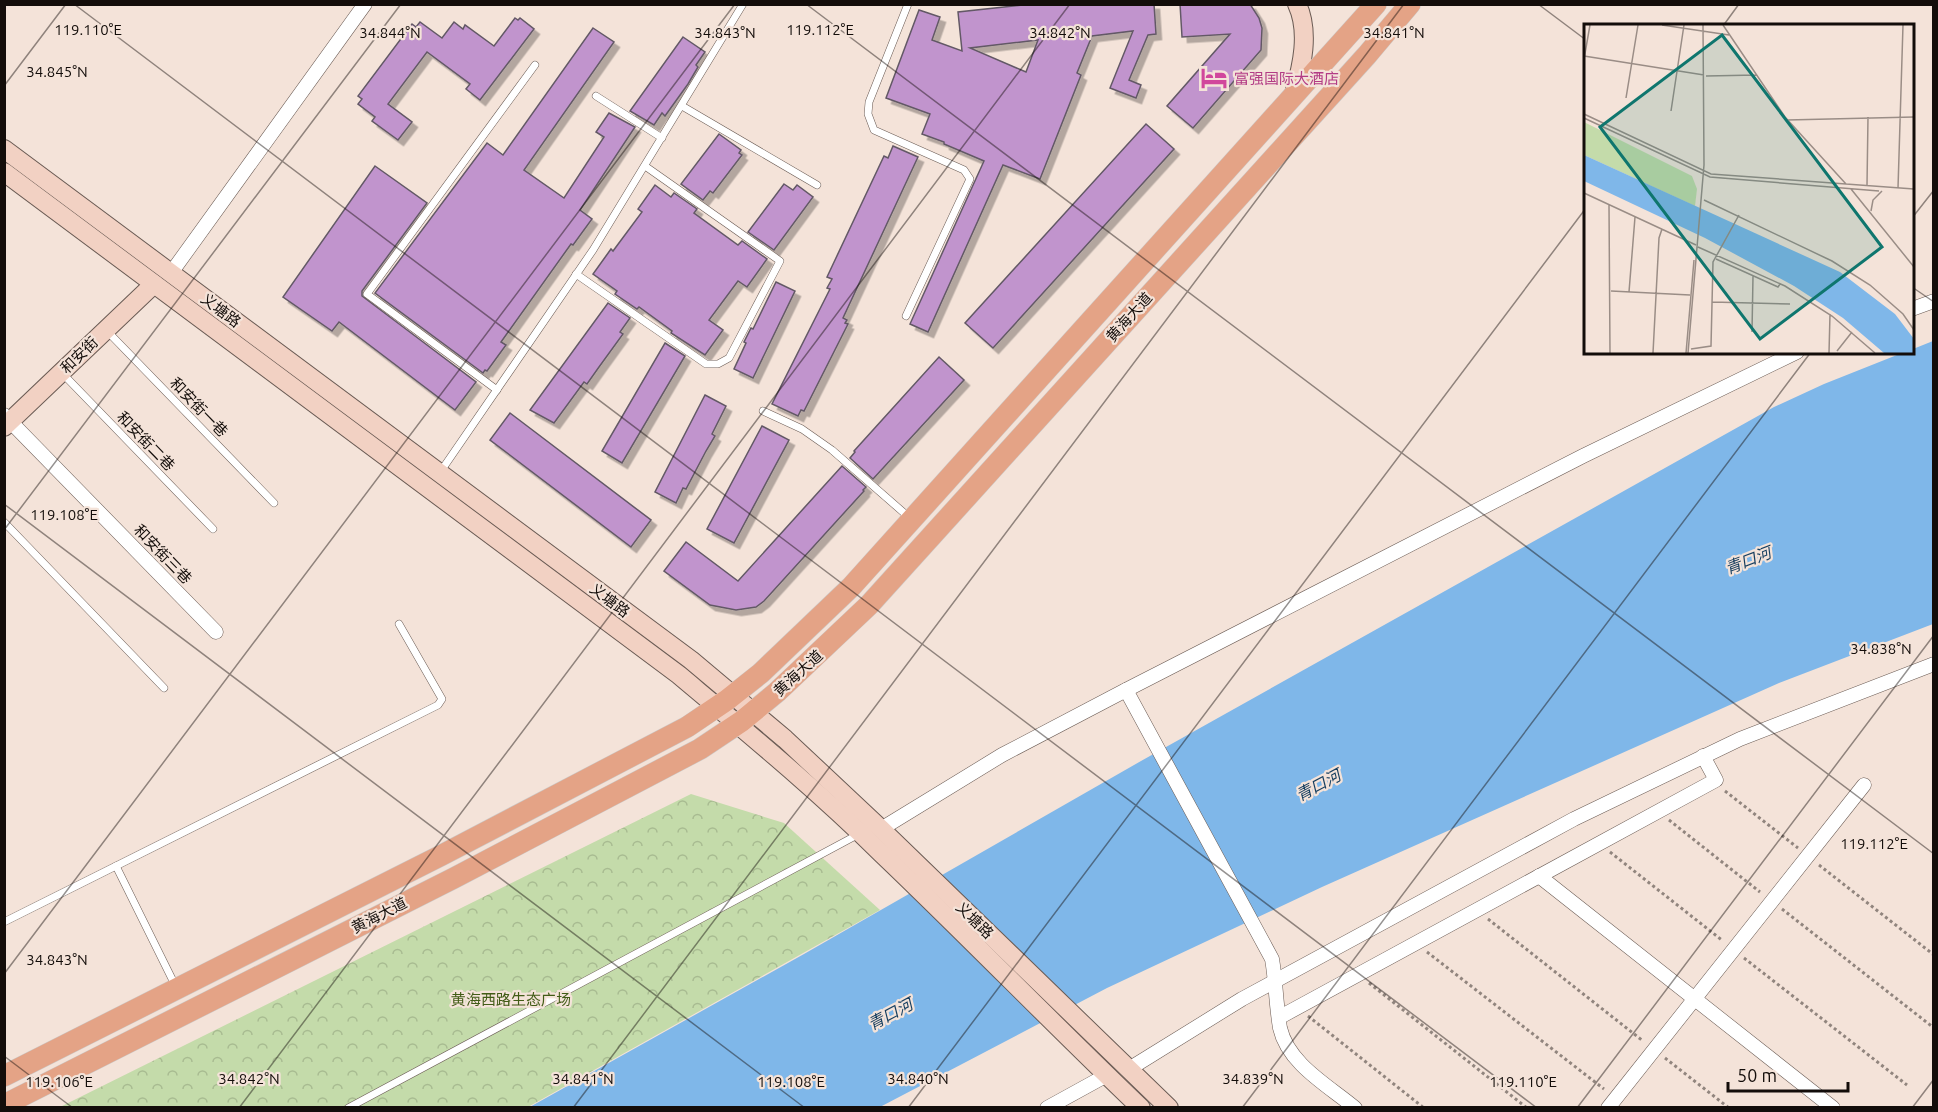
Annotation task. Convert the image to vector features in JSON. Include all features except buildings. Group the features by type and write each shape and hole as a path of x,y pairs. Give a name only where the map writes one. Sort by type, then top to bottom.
{"main road":[{"path":"1293,98 1302,67 1303,31 1298,4"},
{"name":"黄海大道","path":"4,1076 564,793 687,727 725,701 804,633 851,587 1376,4"},
{"name":"黄海大道","path":"4,1105 585,810 700,749 745,718 814,659 869,604 1367,55 1410,4"},
{"name":"义塘路","path":"4,148 691,660 725,701 745,718 860,834 888,847 1169,1107"},
{"name":"义塘路","path":"4,172 679,675 725,701"},
{"name":"和安街","path":"6,421 61,373 154,284"},
{"name":"义塘路","path":"745,718 785,739 881,828 888,847 1093,1062 1141,1107"}],"street":[{"path":"171,273 365,4"},
{"path":"1914,308 1934,301"},
{"path":"881,828 1002,755 1126,690 1572,461 1793,354"},
{"name":"和安街三巷","path":"6,421 216,632"},
{"path":"1129,1069 1242,999 1574,819 1740,739 1934,664"},
{"path":"1126,690 1272,959 1282,1034 1289,1049 1303,1065 1355,1107"},
{"path":"1280,1017 1716,780 1703,756"},
{"path":"1612,1103 1864,785"},
{"path":"1539,876 1833,1107"},
{"path":"1047,1107 1107,1075"}],"lane":[{"path":"440,473 576,274 645,166 743,4"},
{"path":"906,316 970,179 964,170 874,130 868,114 870,102 908,4"},
{"path":"497,390 367,294 535,65"},
{"path":"596,96 662,138"},
{"path":"682,106 817,185"},
{"path":"576,274 706,364 718,364 729,358 780,261 645,166"},
{"name":"和安街一巷","path":"106,330 274,503"},
{"name":"和安街二巷","path":"61,373 213,529"},
{"path":"764,411 802,429 832,450 912,520"},
{"path":"4,522 164,688"},
{"path":"4,922 438,705 442,699 399,624"},
{"path":"348,1107 860,834"},
{"path":"116,866 177,989"}],"path":[{"path":"1716,780 1723,789 1934,955"},
{"path":"1658,812 1934,1028"},
{"path":"1599,844 1907,1086"},
{"path":"1477,910 1729,1107"},
{"path":"1416,943 1612,1103"},
{"path":"1358,975 1527,1107"},
{"path":"1297,1008 1424,1107"}],"green space":[{"name":"黄海西路生态广场","path":"691,794 784,823 880,910 528,1107 58,1108"}],"water":[{"name":"青口河","path":"1933,341 1933,624 1779,683 1322,887 1107,988 880,1107 528,1108 804,954 1141,761 1774,407 1899,354 1914,354 1914,349"}],"place":[{"name":"富强国际大酒店","path":"1214,78"}]}
